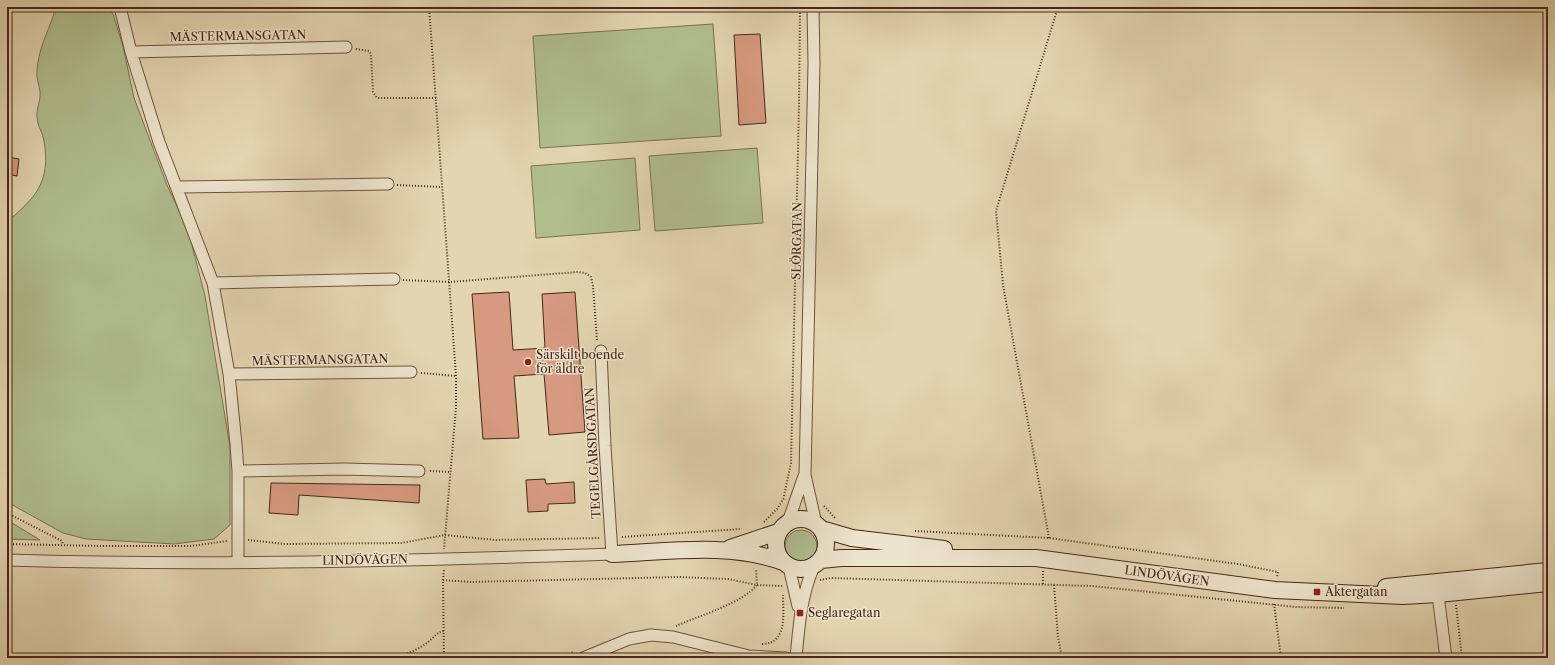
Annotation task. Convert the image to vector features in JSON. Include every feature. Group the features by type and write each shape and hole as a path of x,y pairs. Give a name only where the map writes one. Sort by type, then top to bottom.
{"main road":[{"path":"803,518 819,526 825,536 826,545 818,563 802,569 786,565 775,547 783,527 803,518"},
{"name":"LINDÖVÄGEN","path":"819,526 852,538 1005,557"},
{"name":"LINDÖVÄGEN","path":"723,550 783,527"},
{"name":"LINDÖVÄGEN","path":"612,554 723,550 755,554 786,565"},
{"name":"LINDÖVÄGEN","path":"818,563 841,558 1036,558 1275,590 1403,596 1548,583"},
{"name":"LINDÖVÄGEN","path":"1438,594 1548,571"}],"street":[{"path":"120,7 131,52 159,142 178,187 213,283 229,374 238,471 238,562"},
{"name":"SLÖRGATAN","path":"813,7 814,64 804,475 819,526"},
{"name":"MÄSTERMANSGATAN","path":"131,52 346,47"},
{"path":"178,187 388,184"},
{"path":"213,283 394,279"},
{"name":"TEGELGÅRSDGATAN","path":"602,351 605,446 612,554"},
{"name":"MÄSTERMANSGATAN","path":"229,374 411,372"},
{"path":"238,471 345,469 419,471"},
{"name":"SLÖRGATAN","path":"783,527 804,475"},
{"name":"LINDÖVÄGEN","path":"7,560 164,563 612,554"},
{"path":"800,587 818,563"},
{"path":"786,565 800,587 800,613 796,658"},
{"path":"1438,594 1446,658"},
{"path":"583,658 629,639 651,634 673,637 749,656 786,658"}],"path":[{"path":"429,7 456,376 456,408 443,580 445,630 444,658"},
{"path":"784,498 790,463 792,425 800,7"},
{"path":"1049,538 1003,285 996,211 1058,7"},
{"path":"346,47 369,51 371,54 373,92 377,98 436,98"},
{"path":"388,184 442,187"},
{"path":"394,279 450,282 576,272 584,273 591,277 594,286 598,346 602,351"},
{"path":"411,372 456,376"},
{"path":"419,471 450,472"},
{"path":"7,513 62,541 63,545"},
{"path":"660,636 676,626 740,599 752,592 756,585 755,554"},
{"path":"443,580 478,582 679,577 728,578 756,585 815,587 818,581 831,578 1092,586 1296,607 1349,608"},
{"path":"1054,585 1058,637 1062,658"},
{"path":"1438,594 1456,604 1463,603"},
{"path":"1456,604 1462,658"},
{"path":"393,658 405,655 427,643 440,631 445,630"}],"green space":[{"path":"52,7 107,7 113,14 123,46 134,98 167,185 188,230 205,296 230,447 230,525 214,539 174,544 86,539 63,533 7,502 7,222 26,205 39,188 43,178 46,155 44,141 37,117 40,93 37,72 41,49 54,14"},
{"path":"713,24 721,136 540,148 533,36"},
{"path":"757,148 763,223 655,231 649,156"},
{"path":"635,158 640,230 536,238 531,166"},
{"path":"7,520 40,540 7,539"},
{"path":"798,530 804,530 814,537 817,546 816,552 810,559 804,562 798,562 788,555 785,549 785,543 792,533"}],"building":[{"path":"760,34 766,123 739,125 734,35"},
{"path":"7,157 19,159 17,176 7,174"},
{"name":"Särskilt boende för äldre","path":"509,292 513,350 545,348 542,294 575,292 585,432 549,435 544,374 514,376 519,438 483,439 472,294"},
{"path":"545,479 546,484 574,482 575,503 548,504 548,511 528,512 526,480"},
{"path":"271,483 420,485 419,503 299,495 298,515 269,513"}],"place":[{"name":"Särskilt boende för äldre","path":"528,362"},
{"name":"Aktergatan","path":"1317,592"},
{"name":"Seglaregatan","path":"800,613"}]}
